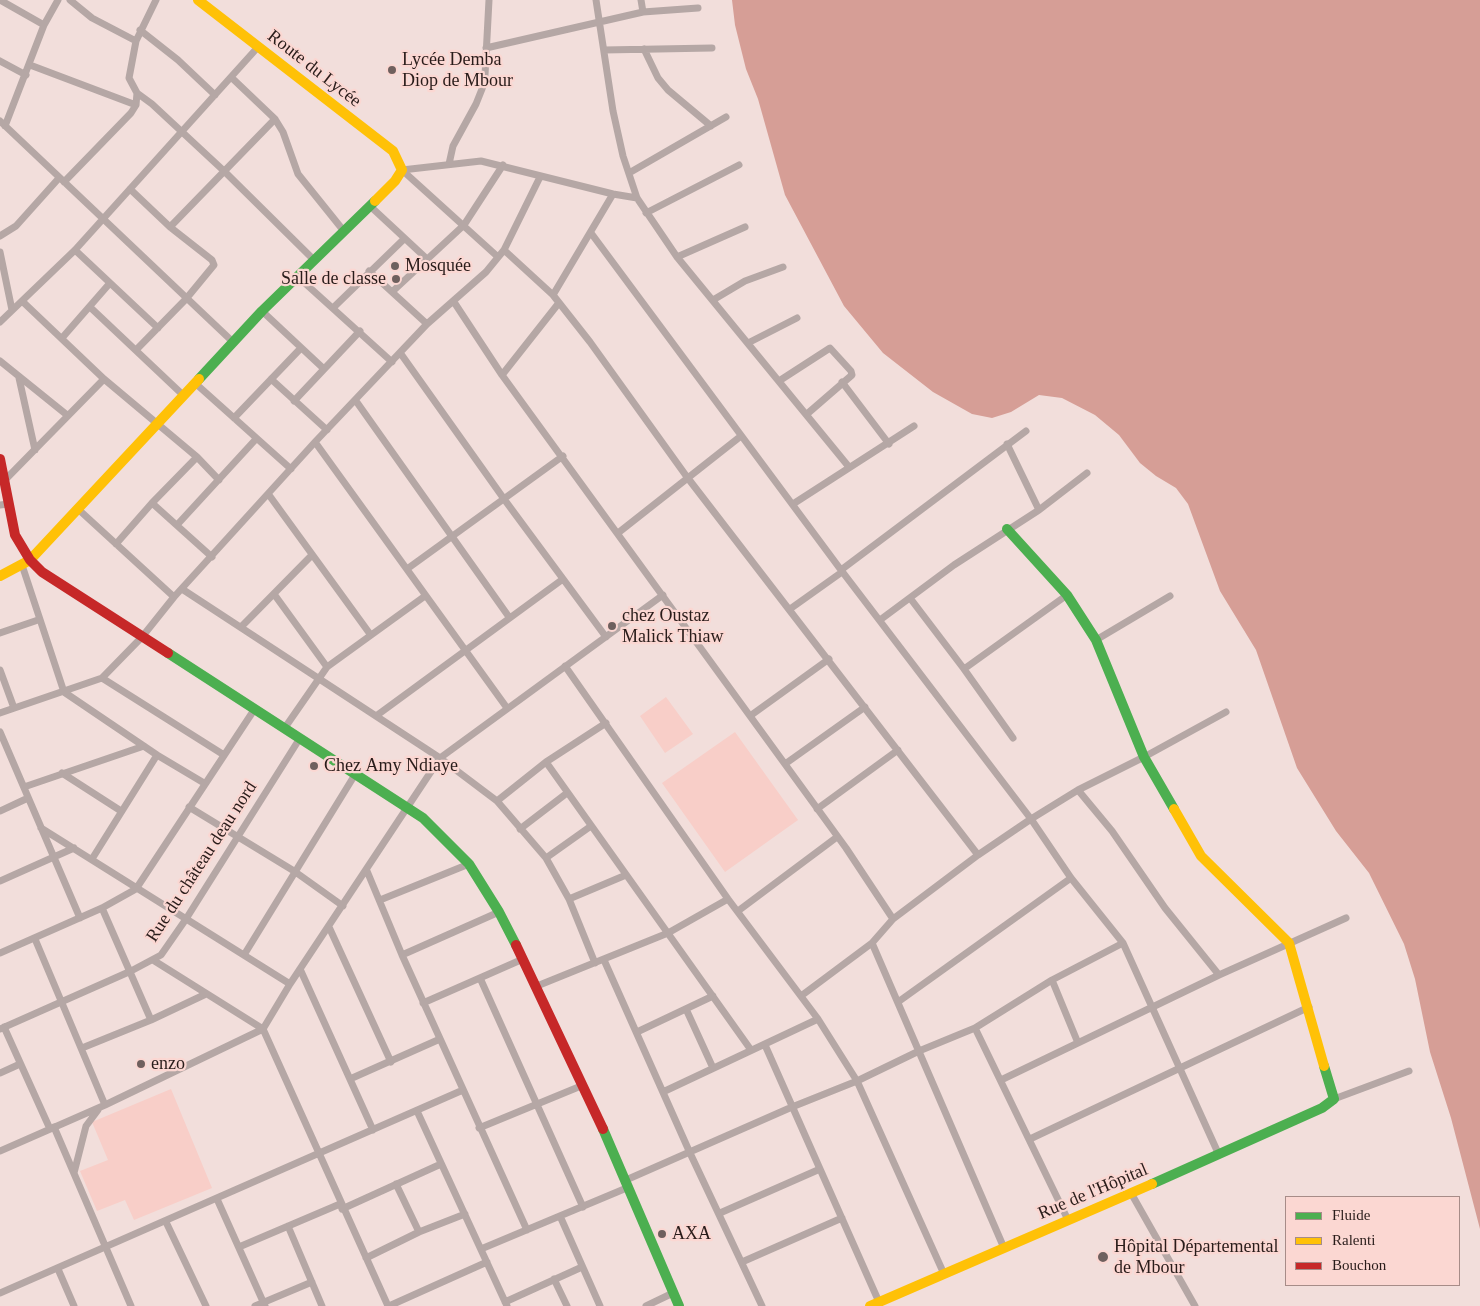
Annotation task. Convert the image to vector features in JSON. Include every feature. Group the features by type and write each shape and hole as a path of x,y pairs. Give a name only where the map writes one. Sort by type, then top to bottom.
{"main road":[{"name":"Route du Lycée","path":"198,0 392,150 402,170"},
{"path":"0,576 26,563 262,311 343,230 370,206 402,170"},
{"path":"0,459 4,481 4,505 26,563 254,710 356,773 423,818 469,864 499,912 537,986 581,1086 627,1183 678,1306"},
{"path":"1007,530 1067,595 1096,640 1144,758 1201,856 1289,943 1309,1007 1331,1102"},
{"name":"Rue de l'Hôpital","path":"881,1303 1220,1155 1331,1102"}],"street":[{"path":"0,0 44,26"},
{"path":"58,0 44,26 26,75 3,123 102,220 233,342"},
{"path":"70,0 92,18 136,41"},
{"path":"156,0 136,41 129,78 136,93 224,171 314,260"},
{"path":"449,164 453,146 482,89 489,0"},
{"path":"596,0 613,111 623,156 637,198 677,257 849,467"},
{"path":"641,0 643,12"},
{"path":"486,48 643,12 698,8"},
{"path":"140,30 178,60 215,95"},
{"path":"0,322 75,250 183,133 258,47"},
{"path":"604,50 712,48"},
{"path":"644,49 658,78 668,90 711,126"},
{"path":"0,61 26,75"},
{"path":"30,65 136,105"},
{"path":"232,78 275,119 283,132 298,174 343,230"},
{"path":"0,236 16,226 131,113 136,105 136,93"},
{"path":"629,173 726,116"},
{"path":"170,227 275,119"},
{"path":"402,170 481,161 502,165 540,177 637,198"},
{"path":"393,291 464,225 502,165"},
{"path":"646,213 739,165"},
{"path":"402,170 498,257"},
{"path":"0,713 102,678 142,637 174,597 269,495 315,442 401,354 427,324 454,302 498,257 504,250 540,177"},
{"path":"130,189 170,227 213,262 211,271 136,350"},
{"path":"553,296 613,194"},
{"path":"370,206 404,240 427,259"},
{"path":"677,257 745,227"},
{"path":"591,233 842,571 1031,819 1071,878 1123,943 1220,1155"},
{"path":"334,307 404,240"},
{"path":"75,250 158,328"},
{"path":"504,250 553,296 590,342 688,477 978,855"},
{"path":"0,252 12,310"},
{"path":"713,300 745,281 783,267"},
{"path":"370,271 427,324"},
{"path":"297,276 334,307 392,362"},
{"path":"62,338 110,283"},
{"path":"22,301 104,378 198,457 220,480"},
{"path":"454,302 502,375 563,456 785,764 893,919"},
{"path":"502,375 558,304"},
{"path":"90,308 183,396"},
{"path":"262,311 324,369"},
{"path":"748,343 797,318"},
{"path":"294,401 360,331"},
{"path":"234,418 301,348"},
{"path":"779,381 830,348 853,373 807,414"},
{"path":"401,354 504,499 606,637"},
{"path":"0,361 68,415"},
{"path":"19,378 35,450"},
{"path":"4,481 104,378"},
{"path":"271,379 327,430"},
{"path":"842,382 889,444"},
{"path":"195,383 291,469"},
{"path":"356,401 509,616"},
{"path":"792,504 889,444 914,426"},
{"path":"790,609 1026,431"},
{"path":"618,533 741,436"},
{"path":"177,525 256,439"},
{"path":"315,442 507,708"},
{"path":"1007,444 1039,510"},
{"path":"407,569 563,456"},
{"path":"116,544 152,503 198,457"},
{"path":"880,620 1007,530 1039,510 1087,473"},
{"path":"269,495 370,634"},
{"path":"152,503 212,557"},
{"path":"78,508 174,597"},
{"path":"242,626 312,555"},
{"path":"26,563 38,620 64,692 144,746 204,783"},
{"path":"376,716 509,616 563,579"},
{"path":"182,589 242,626 440,758 497,801 546,858 569,899 595,963"},
{"path":"274,594 326,667"},
{"path":"0,1151 102,1106 263,1029 290,984 330,927 440,758 663,595"},
{"path":"964,669 1067,595"},
{"path":"284,729 326,667 425,596"},
{"path":"1096,640 1170,596"},
{"path":"910,598 1013,738"},
{"path":"0,633 38,620"},
{"path":"750,716 829,659"},
{"path":"566,666 728,898 818,1020 857,1081 944,1274"},
{"path":"0,670 14,708"},
{"path":"102,678 224,755"},
{"path":"785,764 865,707"},
{"path":"0,954 102,908 136,889 188,807 254,710"},
{"path":"801,996 872,943 893,919 978,855 1031,819 1078,790 1144,758 1226,712"},
{"path":"497,801 546,762 606,723"},
{"path":"0,732 80,918"},
{"name":"Rue du château deau nord","path":"2,1028 131,971 153,960 168,946 300,738"},
{"path":"24,787 144,746"},
{"path":"817,809 898,750"},
{"path":"92,860 157,754"},
{"path":"546,762 751,1050"},
{"path":"62,773 121,811"},
{"path":"244,955 356,773"},
{"path":"1078,790 1112,831 1165,908 1219,975"},
{"path":"520,829 567,793"},
{"path":"0,811 28,798"},
{"path":"188,807 294,871 343,906"},
{"path":"546,858 591,826"},
{"path":"41,828 290,984"},
{"path":"738,910 836,837"},
{"path":"0,881 74,848"},
{"path":"380,900 469,864"},
{"path":"367,871 423,1003 527,1230"},
{"path":"569,899 626,875"},
{"path":"898,1002 1071,878"},
{"path":"537,986 668,933 728,898"},
{"path":"102,908 152,1020"},
{"path":"402,955 499,912"},
{"path":"1001,1080 1219,975 1346,918"},
{"path":"330,927 391,1062"},
{"path":"34,939 82,1048 102,1106"},
{"path":"872,943 1004,1248"},
{"path":"482,1249 583,1206 690,1153 792,1107 857,1081 919,1051 976,1028 1052,980 1123,943"},
{"path":"153,960 263,1029 341,1206 388,1306 487,1262"},
{"path":"423,1003 522,960"},
{"path":"604,960 690,1153 762,1306"},
{"path":"300,969 373,1130"},
{"path":"480,978 583,1206"},
{"path":"1052,980 1078,1043"},
{"path":"82,1048 152,1020 206,994"},
{"path":"637,1032 713,996"},
{"path":"1030,1139 1309,1007"},
{"path":"686,1008 714,1068"},
{"path":"664,1091 818,1020"},
{"path":"2,1028 74,1174 131,1306"},
{"path":"976,1028 1068,1220"},
{"path":"350,1079 440,1039"},
{"path":"766,1045 881,1303"},
{"path":"0,1073 20,1064"},
{"path":"1331,1102 1408,1070"},
{"path":"479,1128 581,1086"},
{"path":"0,1293 166,1222 463,1090"},
{"path":"74,1174 86,1126 102,1106"},
{"path":"416,1111 506,1304 582,1267"},
{"path":"239,1247 441,1164"},
{"path":"720,1214 820,1169"},
{"path":"396,1184 419,1232"},
{"path":"1132,1193 1195,1306"},
{"path":"218,1199 264,1304"},
{"path":"366,1258 419,1232 465,1214"},
{"path":"560,1216 600,1306"},
{"path":"742,1262 842,1218"},
{"path":"166,1222 206,1306"},
{"path":"288,1226 322,1306"},
{"path":"58,1269 74,1306"},
{"path":"554,1280 567,1306"},
{"path":"254,1306 264,1304 312,1282"},
{"path":"646,1306 673,1293"}],"shaded area":[{"path":"732,0 1480,0 1480,1229 1451,1118 1430,1052 1415,979 1404,944 1369,873 1336,831 1297,768 1256,650 1220,591 1188,504 1176,488 1156,476 1140,463 1119,435 1095,415 1062,398 1039,395 1011,412 992,418 972,414 933,392 883,353 844,306 785,195 758,99 746,69 735,25"},
{"path":"666,697 693,734 665,753 640,716"},
{"path":"735,732 798,820 725,872 662,783"},
{"path":"171,1089 212,1188 134,1220 125,1200 97,1211 80,1171 108,1160 92,1122"}],"traffic: fast":[{"path":"199,379 262,311 375,201"},
{"path":"1007,529 1067,595 1096,640 1144,757 1174,809"},
{"path":"168,653 423,818 469,864 499,912 516,945"},
{"path":"1152,1184 1322,1108 1334,1099 1324,1066"},
{"path":"603,1129 679,1306"}],"traffic: slow":[{"path":"198,0 393,151 402,170 395,181 375,201"},
{"path":"0,576 30,560 199,379"},
{"path":"1174,809 1201,856 1289,943 1324,1066"},
{"path":"870,1306 1152,1184"}],"traffic: jam":[{"path":"0,459 15,535 30,560 42,572 168,653"},
{"path":"516,945 603,1129"}],"place":[{"name":"Lycée Demba Diop de Mbour","path":"392,70"},
{"name":"Mosquée","path":"395,266"},
{"name":"Salle de classe","path":"396,279"},
{"name":"chez Oustaz Malick Thiaw","path":"612,626"},
{"name":"Chez Amy Ndiaye","path":"314,766"},
{"name":"enzo","path":"141,1064"},
{"name":"AXA","path":"662,1234"},
{"name":"Hôpital Départemental de Mbour","path":"1103,1257"}]}
